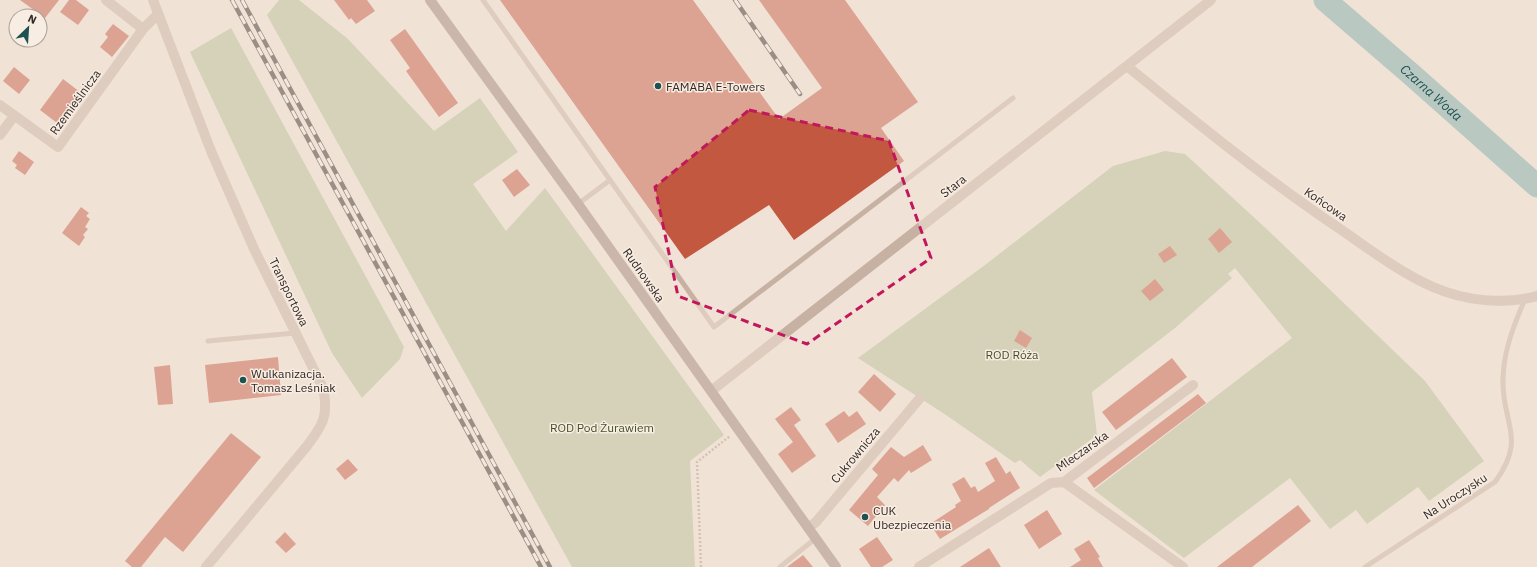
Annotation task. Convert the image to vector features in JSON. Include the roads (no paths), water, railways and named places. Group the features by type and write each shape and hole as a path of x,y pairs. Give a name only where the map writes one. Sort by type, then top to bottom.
{"main road":[{"name":"Rudnowska","path":"430,0 578,204 836,567"}],"street":[{"path":"106,0 144,28 158,14"},
{"name":"Transportowa","path":"153,0 217,165 254,249 323,388 326,405 325,418 308,446 206,567"},
{"name":"Stara","path":"711,391 1211,0"},
{"name":"Rzemieślnicza","path":"0,105 58,147 144,28"},
{"name":"Końcowa","path":"1126,66 1230,150 1296,199 1398,268 1434,287 1472,298 1504,301 1537,296"},
{"path":"0,135 14,116"},
{"name":"Mleczarska","path":"920,567 1050,483 1064,482 1193,385"},
{"name":"Cukrownicza","path":"808,528 816,522 920,398"},
{"path":"1064,482 1183,567"}],"lane":[{"path":"483,0 714,327 1013,98"},
{"path":"578,204 610,180"},
{"name":"Na Uroczysku","path":"1365,567 1495,482 1505,469 1511,452 1512,435 1506,408 1503,380 1505,351 1525,299"},
{"path":"208,341 295,333"},
{"path":"780,567 816,538"}],"waterway":[{"name":"Czarna Woda","path":"1325,0 1537,186"}],"railway":[{"path":"232,0 541,567"},
{"path":"242,0 550,567"},
{"path":"735,0 800,94"}],"place":[{"name":"FAMABA E-Towers","path":"658,86"},
{"name":"Wulkanizacja. Tomasz Leśniak","path":"243,380"},
{"name":"CUK Ubezpieczenia","path":"865,517"}],"park label":[{"name":"ROD Róża","path":"1012,354"},
{"name":"ROD Pod Żurawiem","path":"602,427"}]}
